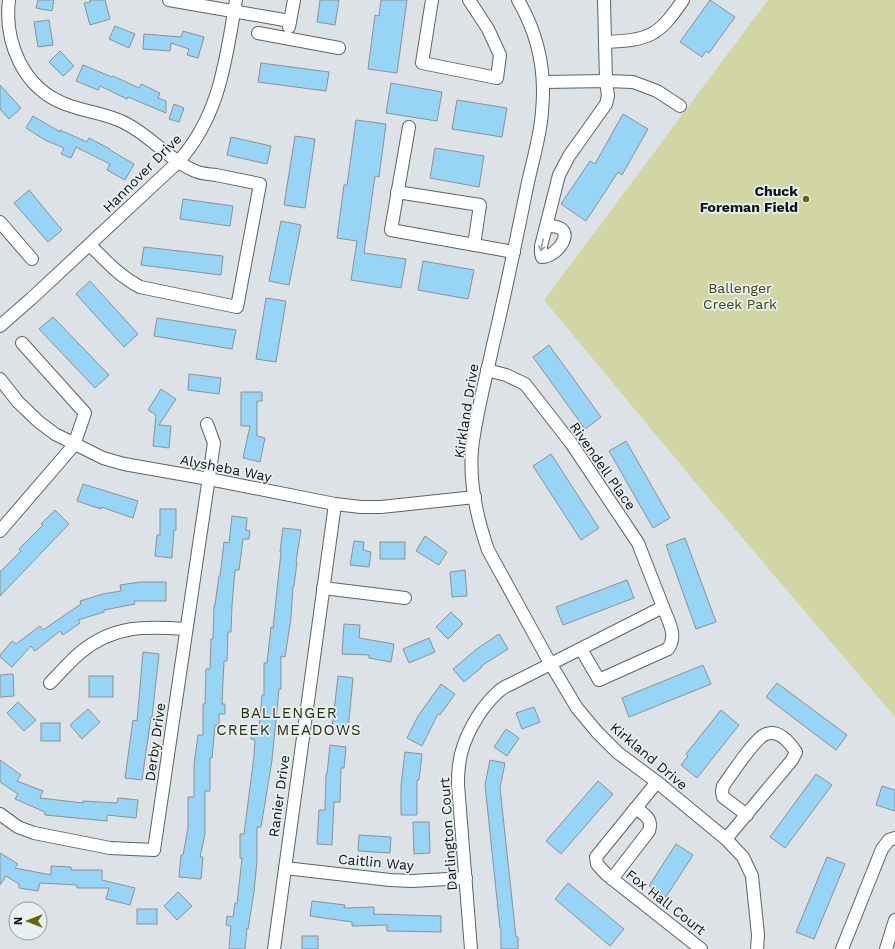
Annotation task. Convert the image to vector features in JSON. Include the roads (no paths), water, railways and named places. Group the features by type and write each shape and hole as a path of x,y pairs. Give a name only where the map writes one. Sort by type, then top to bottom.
{"street":[{"path":"9,0 7,14 13,49 19,62 31,79 42,90 66,104 126,123 145,135 178,162 196,172 260,184 237,307 140,286 128,281 90,245"},
{"path":"169,0 235,5 290,21"},
{"path":"287,38 294,0"},
{"path":"432,0 422,63 497,78 500,55 488,29 469,0"},
{"name":"Kirkland Drive","path":"518,0 534,38 540,57 544,82 542,112 514,252 487,370 472,449 472,475 481,529 488,550 550,663 577,708 597,732 618,753 726,839 743,857 752,876 758,935 757,949"},
{"path":"547,226 559,175 569,156 606,104 608,96 606,81 604,0"},
{"path":"605,42 638,40 649,36 661,28 683,0"},
{"name":"Hannover Drive","path":"0,326 90,245 190,150 214,104 224,71 235,5"},
{"path":"258,33 339,48"},
{"path":"544,82 633,82 657,91 680,106"},
{"path":"409,127 391,230 514,252"},
{"path":"398,192 480,205 474,245"},
{"path":"0,222 32,259"},
{"path":"0,531 74,445 85,414 22,343"},
{"name":"Rivendell Place","path":"487,370 506,375 524,384 571,443 638,543 673,634 672,643 668,649 599,680 581,649"},
{"name":"Alysheba Way","path":"0,379 18,402 39,422 55,434 74,445 103,458 124,464 335,504 381,508 475,497"},
{"name":"Derby Drive","path":"0,814 18,827 34,833 110,848 154,850 214,442 207,424"},
{"name":"Ranier Drive","path":"274,949 335,504"},
{"path":"323,588 405,598"},
{"path":"550,663 581,649 663,607"},
{"path":"50,683 81,652 102,638 130,629 152,626 186,629"},
{"name":"Darlington Court","path":"471,949 458,785 459,765 463,749 471,728 483,710 498,692 550,663"},
{"path":"726,839 747,815 792,760 796,752 780,735 773,733 766,734 755,743 723,786 723,797 747,815"},
{"name":"Fox Hall Court","path":"656,782 596,858 597,864 612,879 701,949"},
{"name":"Fox Hall Court","path":"612,879 649,831 650,822 648,817 636,808"},
{"path":"842,949 882,849 889,840 895,838"},
{"name":"Caitlin Way","path":"285,868 390,880 412,881 466,878"},
{"path":"886,949 895,920"}],"place":[{"name":"Chuck Foreman Field","path":"806,199"}],"district":[{"name":"BALLENGER CREEK MEADOWS","path":"289,722"}],"park label":[{"name":"Ballenger Creek Park","path":"740,296"}]}
